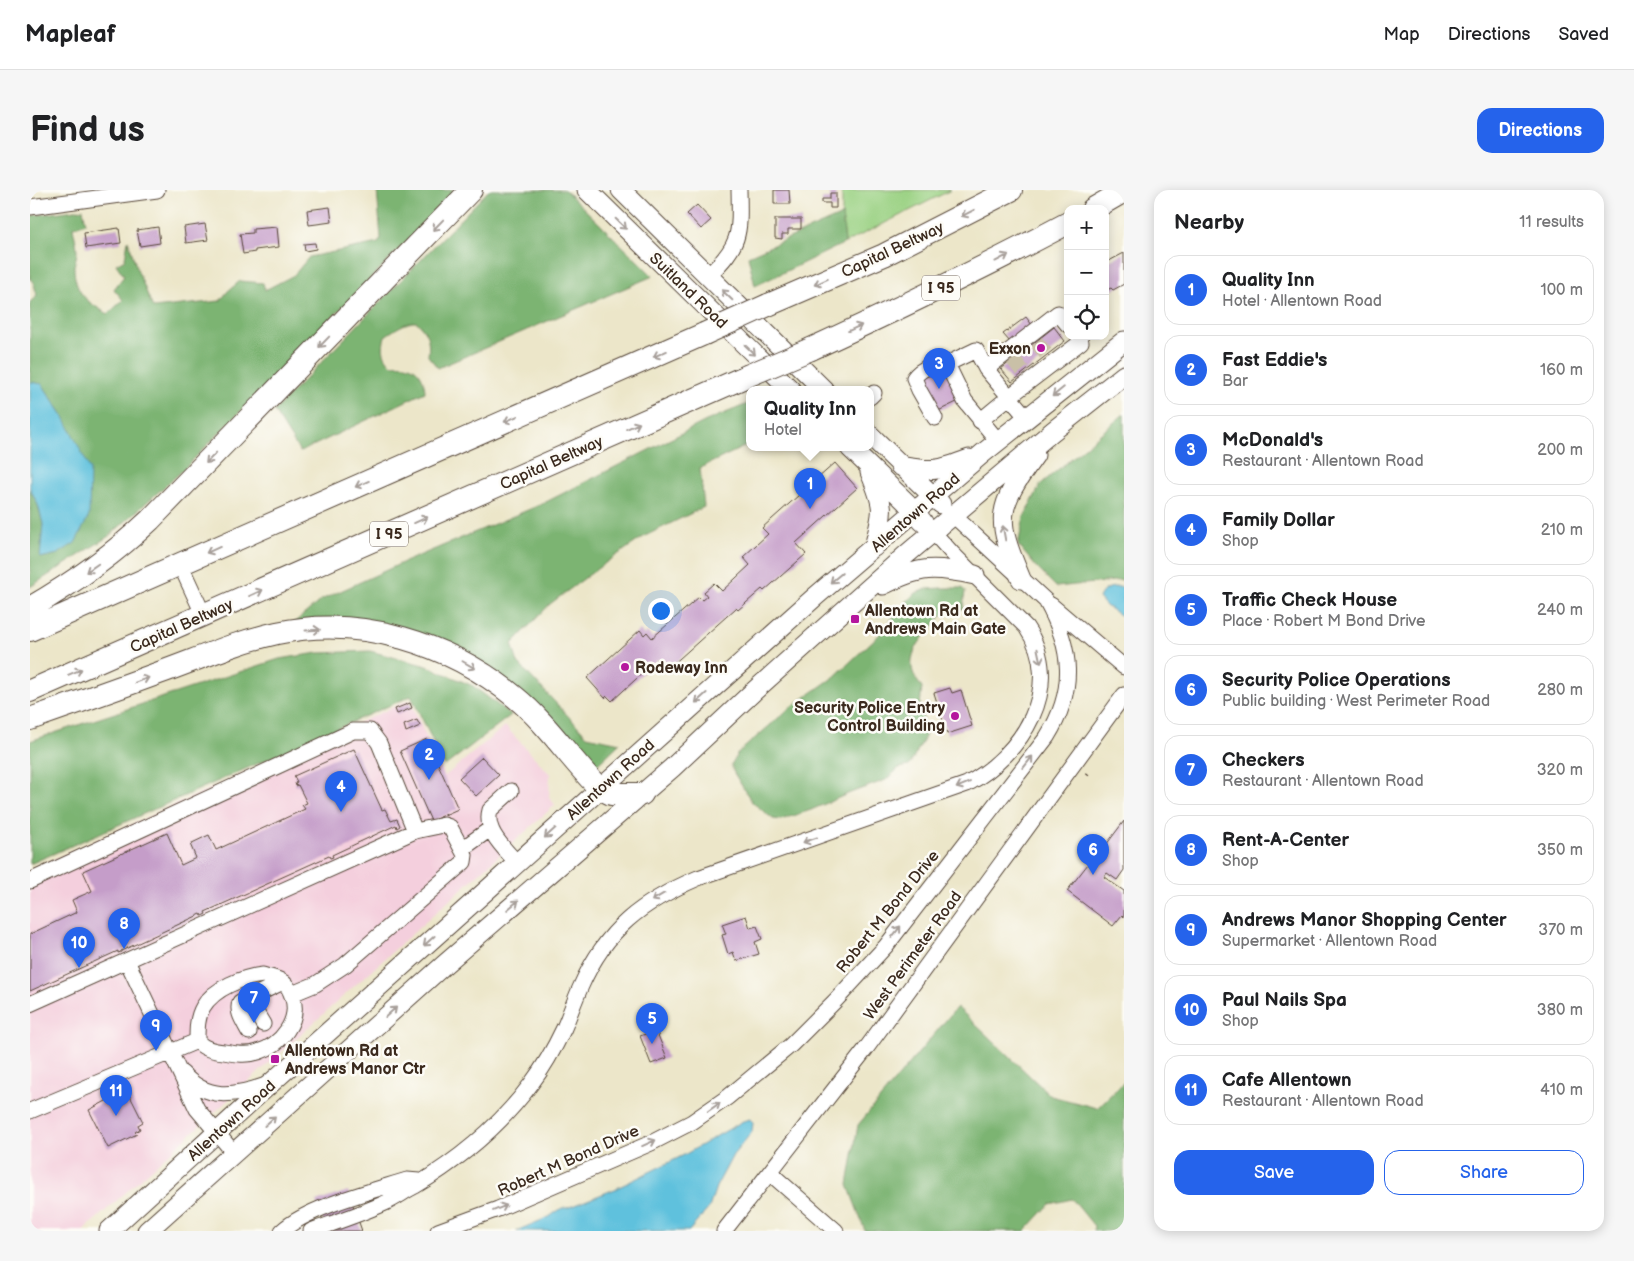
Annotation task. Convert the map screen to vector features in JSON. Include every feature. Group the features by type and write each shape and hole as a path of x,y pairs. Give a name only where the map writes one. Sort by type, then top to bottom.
{"highway":[{"path":"30,608 111,554 150,520 472,190"},
{"name":"Capital Beltway","path":"30,630 884,255 1011,190"},
{"path":"1100,205 1124,191"},
{"name":"Capital Beltway","path":"30,691 811,348 904,306 1064,225"},
{"path":"30,719 256,639 296,630 364,630 398,636 434,648 468,664 486,675 529,709 599,788 611,794 642,794"}],"main road":[{"name":"Suitland Road","path":"587,190 787,386"},
{"name":"Suitland Road","path":"621,190 820,386"},
{"name":"Allentown Road","path":"109,1231 599,788 816,596 982,454 1124,341"},
{"name":"Allentown Road","path":"147,1231 471,941 642,794 933,532 1053,431 1124,375"},
{"path":"1021,579 1004,534 1002,517 1004,507 1017,481 1053,431"},
{"path":"874,440 953,515"},
{"path":"853,451 933,532"},
{"path":"900,466 919,470 938,470 982,454"},
{"path":"866,464 880,495 882,510 874,547"},
{"path":"857,599 907,573 922,569 946,569 975,575"}],"street":[{"path":"30,207 157,190"},
{"path":"708,276 727,257 735,244 739,228 739,190"},
{"path":"986,369 1010,356 1033,338 1058,314 1064,321"},
{"path":"979,420 1009,397 1027,377 1078,340"},
{"path":"1080,340 1096,362"},
{"path":"953,361 976,350 986,369 1027,418"},
{"path":"934,418 914,378 924,370 940,363 948,366 965,401 998,441"},
{"name":"Robert M Bond Drive","path":"438,1231 498,1209 651,1142 692,1122 728,1097 791,1045 886,946 1047,737 1056,722 1064,701 1068,668 1060,632 1046,601 953,515"},
{"path":"311,1231 388,1202 442,1170 481,1139 521,1097 532,1082 564,1028 581,986 596,956 633,914 668,891 698,878 958,787 982,776 998,763 1026,728 1033,714 1042,686 1040,656 1035,639 1026,627 933,532"},
{"path":"180,564 204,616"},
{"path":"1046,601 1124,667"},
{"name":"West Perimeter Road","path":"724,1231 865,1050 1121,705"},
{"path":"30,881 353,731 370,731 379,743 415,831"},
{"path":"511,791 490,810 489,816 490,829 516,863"},
{"path":"30,1004 415,831 444,825 450,827 465,855 464,862 345,965 316,984 259,993 240,1002 239,1012 259,1052"},
{"path":"462,849 490,829"},
{"path":"127,960 197,1109 234,1153"},
{"path":"196,1041 199,1016 203,1006 213,995 233,983 252,976 263,976 287,988 295,1003 294,1021 288,1030 268,1033"},
{"path":"259,993 254,1000 254,1005 268,1033"},
{"path":"259,1052 268,1033"},
{"path":"30,1110 196,1041"},
{"path":"196,1041 211,1050 240,1054 259,1052"},
{"path":"176,1066 194,1084 216,1093 236,1094 270,1084"},
{"path":"770,1173 836,1231"},
{"path":"282,1231 292,1222 361,1194 407,1180 423,1181"},
{"path":"290,1231 423,1181"},
{"path":"335,1231 392,1208 418,1192 423,1181"}],"path":[{"path":"1086,773 1092,778"}],"shaded area":[{"path":"409,700 445,776 505,726 550,774 549,797 555,805 83,1231 30,1231 30,870"}],"green space":[{"path":"377,190 454,190 410,238 182,471 109,536 30,587 30,488 38,505 43,524 40,558 58,554 64,417 42,384 30,382 30,302 37,296 34,284 30,278 30,216 83,209 86,223 73,227 77,248 74,266 76,283 88,301 108,314 123,300 114,289 124,276 116,264 125,259 128,240 137,269 153,308 220,301 240,281 263,283 265,290 294,275 309,257 378,243 381,239"},
{"path":"489,190 565,190 653,276 438,368 428,356 429,346 426,334 421,326 417,322 413,322 400,326 385,336 383,348 386,358 392,365 405,365 416,370 422,378 425,392 300,452 274,411"},
{"path":"842,190 951,190 845,243"},
{"path":"842,215 845,243 755,286 748,256"},
{"path":"746,405 746,446 700,468 704,507 645,536 601,566 550,604 512,644 518,663 587,736 620,743 597,765 483,663 295,622 321,600 402,563 542,504 706,421"},
{"path":"1124,414 1124,580 1056,587 1018,545 1024,517 1041,484"},
{"path":"962,588 965,591 963,609 949,611 941,616 921,640 913,655 912,670 922,687 920,706 926,730 925,737 909,766 899,768 886,780 811,810 781,820 773,819 752,802 734,773 731,765 738,753 791,707 834,677 879,635 904,604 916,593 927,589"},
{"path":"370,651 427,666 473,686 511,715 445,766 411,696 30,864 30,741 279,659 318,653"},
{"path":"957,1007 1051,1096 1097,1108 1124,1082 1124,1231 1093,1231 1094,1226 1072,1199 1050,1204 1025,1231 865,1231 848,1185 858,1125"}],"water":[{"path":"30,382 42,384 64,417 90,469 89,516 75,543 58,554 40,558 43,524 38,505 30,488"},
{"path":"1124,587 1124,618 1106,606 1099,598 1107,589"},
{"path":"750,1119 753,1123 752,1132 733,1155 716,1187 709,1208 689,1231 516,1231 549,1217 562,1208 567,1208 615,1189 684,1155 743,1121"}],"building":[{"path":"774,190 789,190 790,204 774,204"},
{"path":"830,193 836,193 836,208 830,208 830,203 822,203 822,199 830,199"},
{"path":"697,205 711,220 701,229 687,214"},
{"path":"330,207 332,222 309,225 307,210"},
{"path":"775,219 801,219 801,229 788,229 788,234 782,234 782,239 775,238"},
{"path":"205,224 208,240 186,243 184,227"},
{"path":"158,227 160,243 140,246 137,230"},
{"path":"277,227 279,247 255,250 255,252 243,254 240,234 253,233 253,229"},
{"path":"119,228 121,243 86,248 84,233"},
{"path":"315,243 316,249 305,251 304,244"},
{"path":"1124,253 1124,284 1113,290 1109,289 1109,261"},
{"path":"1026,317 1032,325 1010,342 1003,334"},
{"name":"Exxon","path":"1054,327 1065,341 1012,382 1001,369"},
{"path":"944,364 961,400 934,413 917,377"},
{"path":"835,463 857,488 796,543 806,554 764,591 762,589 738,610 736,608 670,667 666,662 664,665 658,659 612,701 607,696 605,698 587,678 640,630 644,635 647,632 652,638 699,597 702,600 707,596 704,592 714,583 722,591 750,565 743,557 768,534 762,528"},
{"name":"Security Police Entry Control Building","path":"950,688 952,693 961,690 972,726 947,734 934,693"},
{"path":"410,703 412,708 397,714 395,709"},
{"path":"417,720 420,726 406,732 404,725"},
{"path":"427,739 458,809 431,821 400,751"},
{"path":"354,749 382,810 385,809 391,821 397,819 400,826 397,828 396,825 332,855 333,857 330,858 329,856 205,912 206,914 202,916 201,914 121,952 118,953 118,951 30,991 30,934 77,912 72,900 92,891 83,871 167,833 181,865 196,858 190,844 209,835 216,850 305,809 302,805 307,803 298,785 296,786 295,783 297,782 294,776"},
{"path":"482,757 499,775 476,796 459,778"},
{"path":"1124,821 1124,870 1117,880 1107,873 1104,877 1124,891 1124,917 1122,915 1113,926 1067,891 1088,864 1093,868 1095,865 1093,863 1096,859 1094,858 1100,853"},
{"path":"746,916 750,928 757,926 762,939 755,942 759,954 736,961 733,952 728,954 722,935 726,934 722,924"},
{"path":"656,1030 667,1058 651,1064 640,1036"},
{"path":"127,1090 143,1122 138,1125 140,1129 135,1132 137,1134 108,1148 89,1110"},
{"path":"348,1191 362,1231 327,1231 316,1202"}],"tunnel":[{"path":"1036,342 1047,355"},
{"path":"1013,359 1024,373"}],"place":[{"name":"Exxon","path":"1041,348"},
{"name":"McDonald's","path":"939,389"},
{"name":"Quality Inn","path":"810,509"},
{"name":"Allentown Rd at Andrews Main Gate","path":"855,619"},
{"name":"Rodeway Inn","path":"625,667"},
{"name":"Security Police Entry Control Building","path":"955,716"},
{"name":"Fast Eddie's","path":"429,780"},
{"name":"Family Dollar","path":"341,812"},
{"name":"Security Police Operations","path":"1093,875"},
{"name":"Rent-A-Center","path":"124,949"},
{"name":"Paul Nails Spa","path":"79,968"},
{"name":"Checkers","path":"254,1023"},
{"name":"Traffic Check House","path":"652,1044"},
{"name":"Andrews Manor Shopping Center","path":"156,1051"},
{"name":"Allentown Rd at Andrews Manor Ctr","path":"275,1059"},
{"name":"Cafe Allentown","path":"116,1116"}]}
